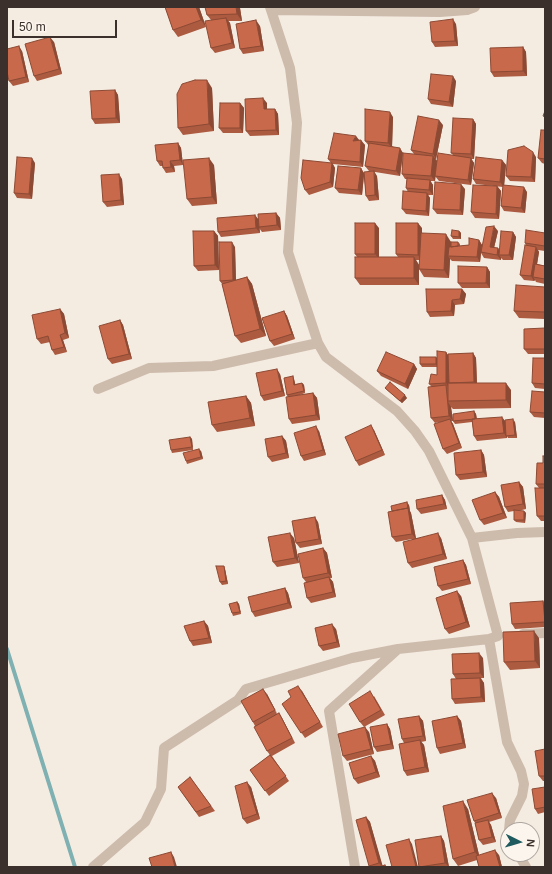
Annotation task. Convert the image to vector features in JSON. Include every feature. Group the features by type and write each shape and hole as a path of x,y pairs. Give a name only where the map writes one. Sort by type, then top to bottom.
{"street":[{"path":"474,7 466,10 440,12 271,9 290,68 297,123 288,252 318,343 326,357 397,410 415,431 429,451 472,538 502,636 506,742 521,771 524,784 522,796 510,822"},
{"path":"98,389 150,368 213,366 318,343"},
{"path":"472,538 517,532 545,532"},
{"path":"93,867 145,822 161,789 164,748 238,700 246,689 352,658 398,649 502,636 545,633"},
{"path":"355,867 329,711 398,649"}],"building":[{"path":"165,7 196,7 201,20 173,30"},
{"path":"205,7 236,7 237,14 207,15"},
{"path":"226,18 232,43 211,48 205,21"},
{"path":"453,19 455,41 432,42 430,22"},
{"path":"256,20 261,46 240,49 236,24"},
{"path":"50,37 59,69 34,76 25,44"},
{"path":"19,46 26,77 9,81 7,72 7,49"},
{"path":"523,47 523,71 491,72 490,48"},
{"path":"431,74 453,76 449,102 428,99"},
{"path":"195,80 207,80 209,124 178,128 177,94 182,84"},
{"path":"115,90 116,118 92,119 90,91"},
{"path":"263,98 264,109 275,109 276,130 246,131 245,99"},
{"path":"220,103 240,103 240,128 219,128"},
{"path":"365,109 390,112 388,143 365,141"},
{"path":"418,116 439,120 433,154 411,150"},
{"path":"453,118 473,119 471,154 451,153"},
{"path":"541,130 545,130 545,159 538,158"},
{"path":"334,133 356,136 353,141 361,140 360,162 328,159"},
{"path":"178,143 180,160 170,161 171,167 163,168 162,161 157,161 155,145"},
{"path":"369,143 400,148 396,171 365,166"},
{"path":"524,146 533,152 531,177 506,176 508,150"},
{"path":"403,153 433,156 431,176 402,174"},
{"path":"438,153 471,158 468,180 435,176"},
{"path":"17,157 32,158 29,194 14,193"},
{"path":"476,157 502,160 500,182 473,179"},
{"path":"209,158 212,197 187,199 183,160"},
{"path":"303,160 332,163 330,182 305,190 301,178"},
{"path":"338,166 361,168 358,190 335,188"},
{"path":"374,171 375,195 366,196 364,172"},
{"path":"119,174 121,200 103,202 101,175"},
{"path":"407,178 430,180 429,190 406,188"},
{"path":"435,182 461,184 460,210 433,209"},
{"path":"473,185 497,186 496,214 471,212"},
{"path":"503,185 524,187 521,208 501,206"},
{"path":"403,191 427,193 426,211 402,209"},
{"path":"276,213 277,225 259,227 258,214"},
{"path":"255,215 256,228 218,232 217,218"},
{"path":"355,223 375,223 375,254 355,254"},
{"path":"396,223 418,223 418,255 396,254"},
{"path":"494,226 490,247 498,248 497,255 481,252 486,227"},
{"path":"452,230 459,231 459,237 451,236"},
{"path":"526,230 545,233 545,246 525,243"},
{"path":"193,231 214,231 215,265 194,266"},
{"path":"501,231 513,232 509,255 499,255"},
{"path":"421,233 446,234 444,270 419,269"},
{"path":"469,238 479,240 477,257 448,256 449,247 469,245"},
{"path":"219,242 232,242 233,280 220,281"},
{"path":"451,242 458,242 458,246 451,247"},
{"path":"525,245 536,247 531,276 520,275"},
{"path":"355,257 414,257 414,278 355,278"},
{"path":"535,264 545,266 545,279 533,277"},
{"path":"458,266 487,267 486,283 458,283"},
{"path":"247,277 260,329 235,336 222,284"},
{"path":"516,285 545,287 545,312 514,311"},
{"path":"426,289 462,289 460,299 452,300 451,311 427,312"},
{"path":"60,309 65,333 60,335 64,347 52,350 48,336 37,339 32,315"},
{"path":"284,311 292,334 270,341 262,318"},
{"path":"120,320 129,354 108,359 99,326"},
{"path":"545,328 545,349 524,349 524,329"},
{"path":"437,351 446,352 446,383 429,384 431,374 437,375"},
{"path":"386,352 414,364 405,384 377,371"},
{"path":"473,353 474,382 449,383 448,354"},
{"path":"420,357 436,357 436,364 420,364"},
{"path":"533,358 545,358 545,384 532,383"},
{"path":"277,369 282,391 261,396 256,373"},
{"path":"293,376 294,385 302,383 304,391 287,395 284,378"},
{"path":"390,382 405,395 400,401 385,388"},
{"path":"448,383 506,383 506,400 448,401"},
{"path":"446,385 449,416 431,418 428,387"},
{"path":"532,391 545,392 545,413 530,412"},
{"path":"313,393 316,415 289,419 286,397"},
{"path":"246,396 250,418 212,425 208,402"},
{"path":"474,411 475,419 453,421 453,414"},
{"path":"502,417 504,433 474,436 472,419"},
{"path":"450,419 459,443 443,449 434,424"},
{"path":"513,419 515,435 506,436 505,420"},
{"path":"371,425 382,450 356,461 345,437"},
{"path":"316,426 323,450 301,456 294,433"},
{"path":"282,436 286,453 268,457 265,439"},
{"path":"190,437 192,447 171,450 169,440"},
{"path":"199,449 201,457 186,461 183,453"},
{"path":"481,450 483,472 456,475 454,453"},
{"path":"543,456 545,456 545,484 536,484 537,463 543,463"},
{"path":"519,482 523,504 505,507 501,485"},
{"path":"535,488 545,488 545,516 537,516"},
{"path":"495,492 503,513 480,520 472,500"},
{"path":"442,495 444,504 417,509 416,500"},
{"path":"407,502 408,508 392,511 391,506"},
{"path":"408,508 412,534 392,537 388,512"},
{"path":"514,510 524,511 524,520 514,520"},
{"path":"315,517 319,539 296,543 292,521"},
{"path":"290,533 295,558 273,562 268,537"},
{"path":"438,533 443,554 408,563 403,542"},
{"path":"323,548 328,573 303,578 298,554"},
{"path":"463,560 468,579 438,586 434,567"},
{"path":"216,566 224,566 226,581 220,582"},
{"path":"329,577 333,592 307,598 304,583"},
{"path":"285,588 288,603 252,612 248,597"},
{"path":"457,591 466,622 445,629 436,598"},
{"path":"543,601 545,622 512,624 510,603"},
{"path":"237,602 240,612 232,613 229,604"},
{"path":"204,621 209,638 190,641 184,626"},
{"path":"332,624 337,642 319,646 315,628"},
{"path":"534,631 535,661 504,662 503,632"},
{"path":"479,653 480,673 453,674 452,654"},
{"path":"480,678 481,697 452,699 451,679"},
{"path":"298,686 320,722 301,733 282,704 291,697 288,691"},
{"path":"263,689 275,710 253,722 241,701"},
{"path":"370,691 381,710 360,722 349,704"},
{"path":"279,713 292,738 267,751 254,727"},
{"path":"419,716 423,736 402,739 398,719"},
{"path":"457,716 463,743 437,748 432,721"},
{"path":"387,724 391,744 374,747 370,727"},
{"path":"365,727 371,749 343,756 338,734"},
{"path":"420,740 425,767 404,771 399,744"},
{"path":"545,749 545,776 539,776 535,751"},
{"path":"270,755 286,776 265,791 250,770"},
{"path":"371,756 376,772 354,779 349,763"},
{"path":"190,777 211,806 196,812 178,787"},
{"path":"247,782 257,814 243,819 235,786"},
{"path":"545,787 545,807 535,809 532,789"},
{"path":"492,793 499,813 474,821 467,800"},
{"path":"463,801 475,852 453,859 443,806"},
{"path":"366,817 379,863 369,866 356,820"},
{"path":"488,820 492,837 479,840 475,823"},
{"path":"441,836 445,863 419,867 415,840"},
{"path":"409,839 416,867 392,867 386,845"},
{"path":"495,850 500,867 479,867 476,856"},
{"path":"171,852 175,867 152,867 149,858"}],"waterway":[{"path":"7,649 75,867"}]}
